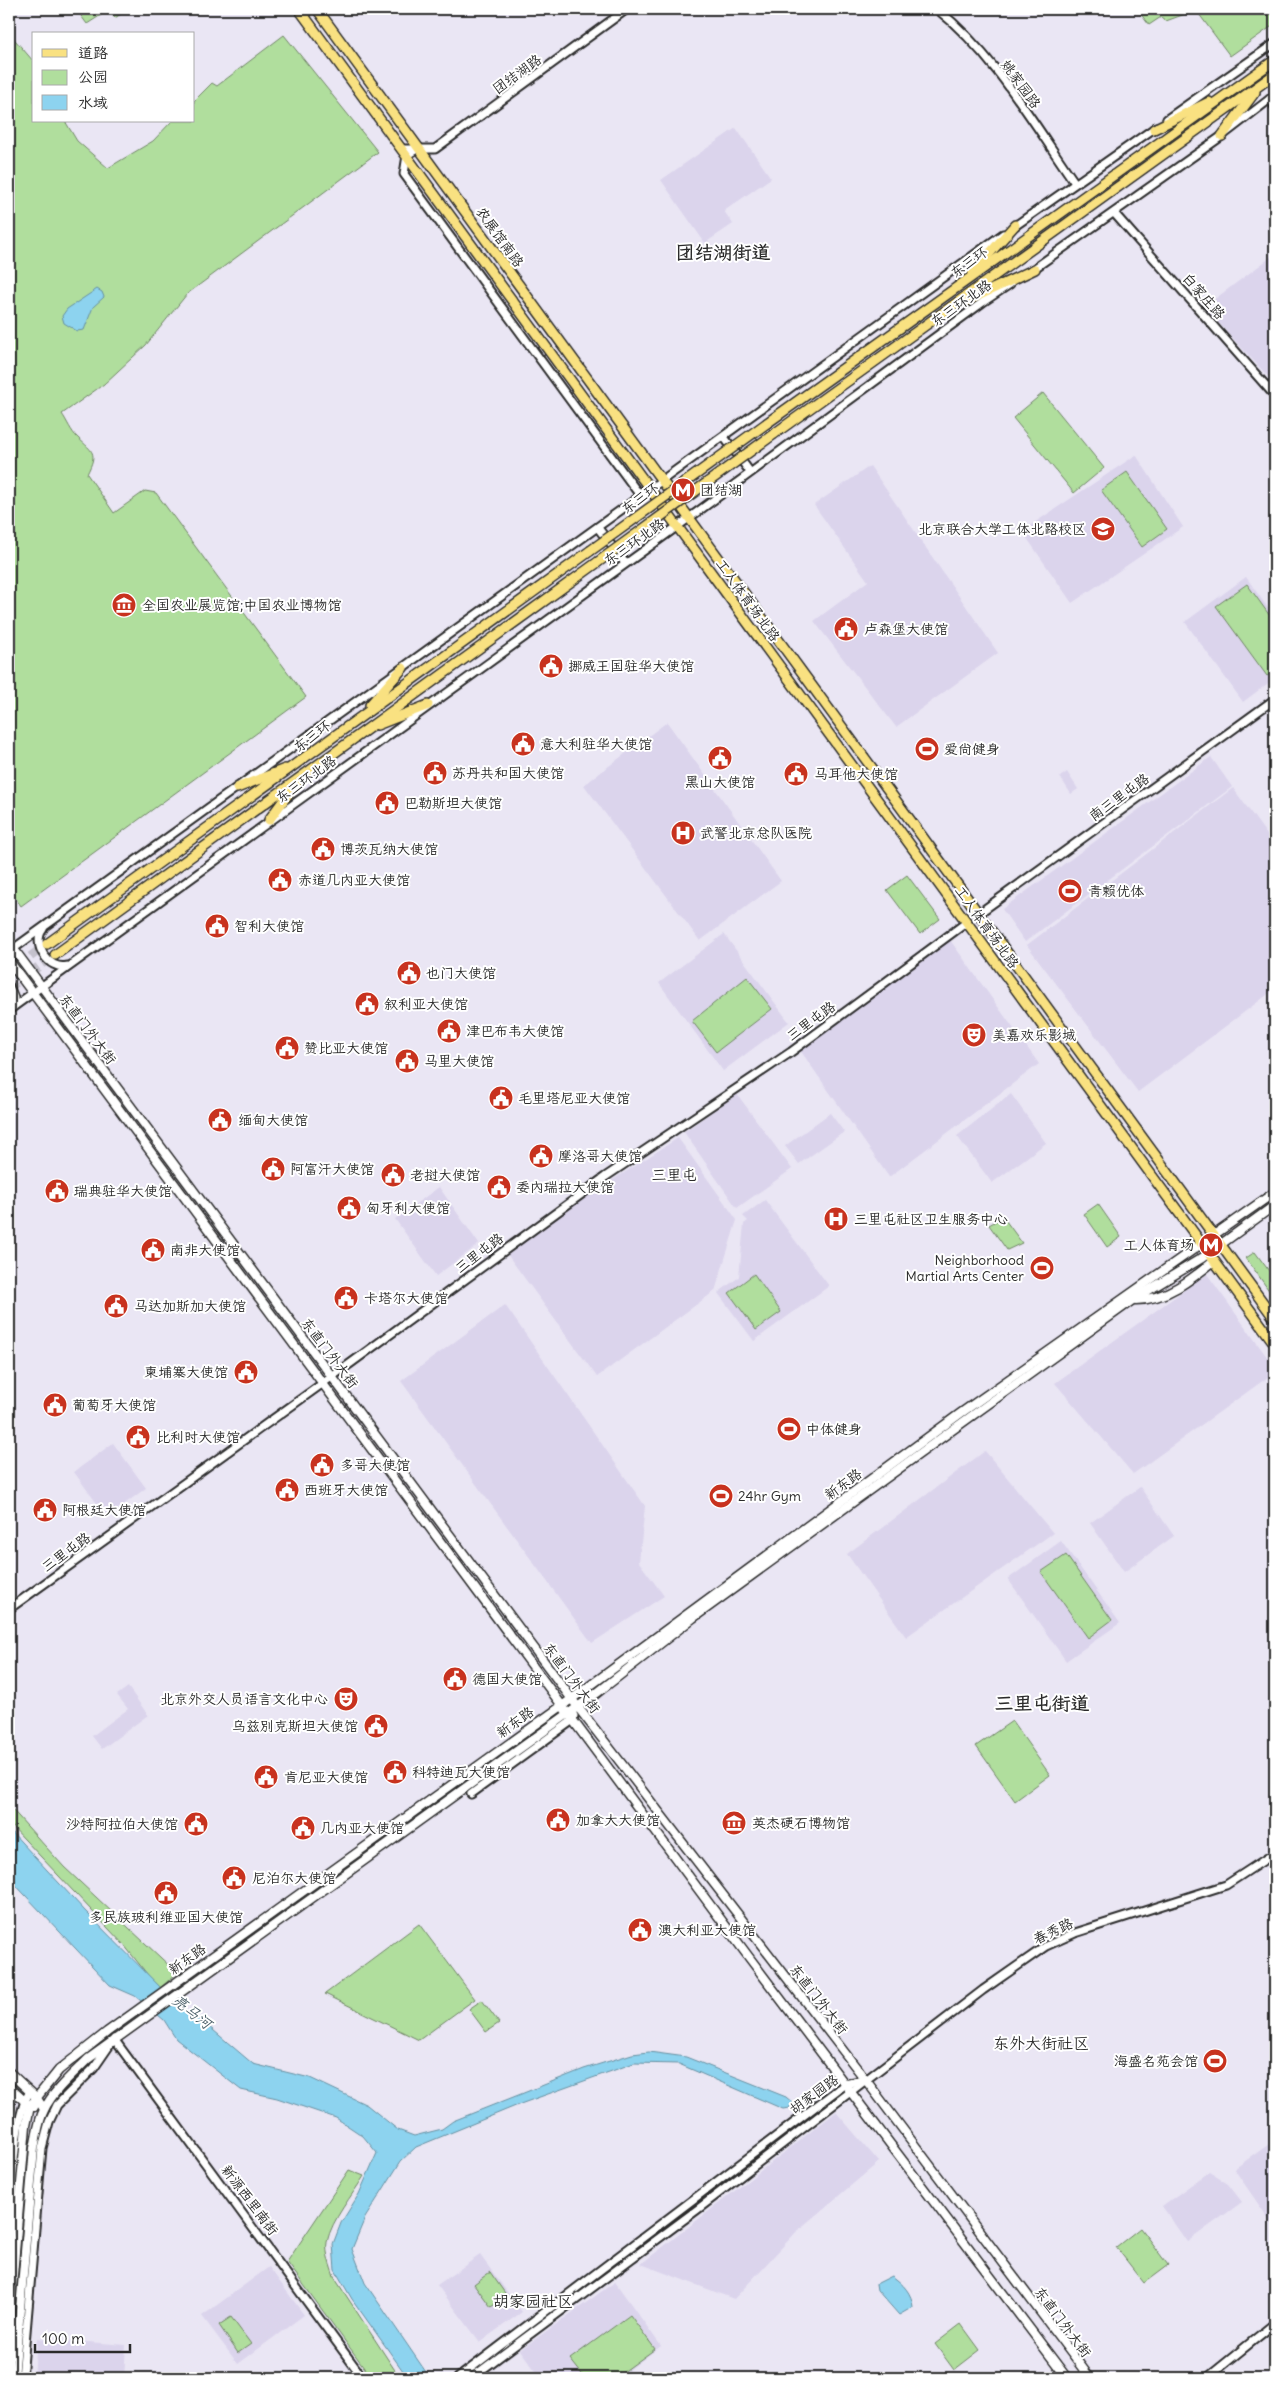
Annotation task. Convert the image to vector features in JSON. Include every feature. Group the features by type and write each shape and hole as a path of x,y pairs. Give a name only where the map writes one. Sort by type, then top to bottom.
{"main road":[{"name":"农展馆南路","path":"299,9 404,152 647,492 677,526"},
{"name":"农展馆南路","path":"317,9 689,518"},
{"name":"东三环","path":"48,944 297,765 356,719 1273,61"},
{"name":"东三环","path":"55,955 1275,74"},
{"path":"1222,136 1260,85"},
{"path":"1154,128 1230,92"},
{"path":"960,287 1015,225"},
{"path":"947,310 1035,269"},
{"name":"工人体育场北路","path":"689,518 1275,1319"},
{"name":"工人体育场北路","path":"677,526 1275,1344"},
{"path":"356,719 403,668"},
{"path":"365,730 428,705"},
{"path":"237,788 297,765"},
{"path":"269,820 304,774"},
{"name":"东直门外大街","path":"11,950 41,987 332,1376 570,1698 865,2079 1090,2378"},
{"name":"东直门外大街","path":"9,961 561,1704 1067,2378"},
{"name":"新东路","path":"9,2321 27,2103 59,2070 135,2011 570,1698 968,1408 1275,1192"},
{"name":"新东路","path":"14,2378 34,2148 44,2109 75,2072 141,2019 570,1716 577,1706 597,1693 760,1569 1134,1300 1146,1300 1166,1294 1211,1257 1221,1245 1275,1205"},
{"path":"9,2072 33,2095 44,2109"},
{"path":"9,2087 27,2103 44,2109"}],"street":[{"name":"团结湖路","path":"404,152 418,148 435,149 627,9"},
{"name":"姚家园路","path":"937,9 959,26 992,65 1075,183"},
{"path":"11,950 598,528 1015,225 1275,43"},
{"path":"1272,97 1275,107"},
{"name":"东三环北路","path":"11,1009 269,820 689,518 983,302 1035,269 1114,213 1222,136 1272,97"},
{"path":"404,152 404,174 636,490 647,492"},
{"name":"白家庄路","path":"1114,213 1275,396"},
{"path":"724,436 750,472"},
{"path":"598,528 625,563"},
{"name":"南三里屯路","path":"978,914 1275,699"},
{"name":"三里屯路","path":"9,1609 605,1177 784,1057 967,922"},
{"path":"46,925 40,932 39,940 40,948 45,957 52,964 60,968 73,964"},
{"path":"9,986 14,998 11,1009"},
{"name":"新东路","path":"471,1794 570,1716"},
{"name":"春秀路","path":"865,2079 1013,1968 1046,1946 1075,1933 1226,1886 1275,1853"},
{"path":"22,2378 42,2148 49,2122 57,2105 94,2068 114,2039"},
{"name":"新源西里南街","path":"114,2039 363,2378"},
{"name":"胡家园路","path":"458,2378 846,2084 865,2079"},
{"name":"胡家园路","path":"471,2378 698,2209 865,2079"},
{"path":"9,2222 27,2103"},
{"path":"1207,2378 1275,2323"}],"shaded area":[{"path":"736,128 771,178 724,211 733,224 705,243 661,180"},
{"path":"1275,254 1275,384 1204,307"},
{"name":"北京联合大学工体北路校区","path":"1136,455 1183,527 1072,603 1022,531"},
{"path":"870,466 998,653 896,727 814,621 868,581 814,505"},
{"path":"1246,577 1275,618 1275,678 1243,702 1185,622"},
{"name":"武警北京总队医院","path":"667,722 781,881 700,941 584,785"},
{"path":"1211,757 1232,787 1025,942 1002,909"},
{"path":"1067,772 1078,789 1071,794 1060,777"},
{"path":"1233,788 1275,846 1275,989 1138,1092 1027,945"},
{"path":"724,934 789,1022 723,1071 659,983"},
{"path":"950,940 1039,1064 889,1177 800,1050"},
{"path":"737,1094 792,1169 737,1208 684,1132"},
{"path":"1011,1094 1046,1143 992,1183 957,1136"},
{"path":"830,1113 844,1132 799,1164 785,1146"},
{"path":"678,1138 737,1220 715,1291 597,1377 504,1250"},
{"path":"439,1187 479,1244 436,1276 395,1219"},
{"path":"765,1200 829,1286 754,1341 718,1293 739,1277 744,1224 748,1221 743,1216"},
{"path":"1207,1274 1275,1368 1275,1372 1133,1474 1055,1383"},
{"path":"505,1305 645,1506 639,1562 664,1596 592,1643 401,1381"},
{"path":"113,1443 146,1488 107,1517 74,1472"},
{"path":"985,1451 1053,1533 906,1637 847,1554"},
{"path":"1140,1487 1174,1536 1124,1572 1090,1523"},
{"path":"1061,1541 1120,1623 1066,1661 1008,1579"},
{"path":"128,1687 148,1715 102,1749 92,1736 128,1709 117,1695"},
{"path":"836,2112 879,2162 798,2230 734,2299 641,2264"},
{"path":"1275,2140 1275,2228 1234,2169"},
{"path":"1209,2172 1228,2184 1242,2202 1187,2242 1162,2206"},
{"path":"480,2255 522,2312 480,2342 437,2285"},
{"path":"269,2267 304,2315 238,2364 202,2316"},
{"path":"615,2282 661,2346 618,2378 541,2378 520,2350"},
{"path":"37,2338 126,2345 124,2378 34,2378"}],"green space":[{"path":"76,9 128,9 115,18 109,10 87,24"},
{"path":"1137,9 1275,9 1275,24 1230,56 1196,10 1166,21 1161,17 1149,25"},
{"path":"9,33 32,60 32,122 66,122 77,141 108,168 153,141 171,122 195,122 195,100 212,83 217,86 284,35 378,152 187,294 146,345 104,384 62,414 73,433 92,453 93,457 87,474 114,513 145,491 156,493 306,697 21,906 9,889"},
{"path":"1043,393 1104,468 1074,493 1013,418"},
{"path":"1127,472 1167,529 1142,547 1101,490"},
{"path":"1247,584 1275,623 1275,671 1267,676 1216,606"},
{"path":"907,875 940,919 920,934 887,890"},
{"path":"747,977 772,1009 716,1052 692,1021"},
{"path":"1098,1204 1121,1237 1107,1247 1084,1214"},
{"path":"1003,1217 1022,1243 1007,1250 989,1225"},
{"path":"1255,1252 1275,1279 1275,1299 1246,1258"},
{"path":"754,1274 781,1312 756,1330 729,1293"},
{"path":"1066,1555 1112,1620 1088,1638 1041,1572"},
{"path":"1012,1721 1050,1775 1015,1801 976,1746"},
{"path":"9,1806 64,1867 177,1973 159,1989 124,1945 9,1823"},
{"path":"419,1924 475,1999 419,2040 325,1994"},
{"path":"482,2000 499,2023 486,2032 469,2009"},
{"path":"349,2170 364,2176 333,2225 327,2242 329,2260 334,2277 400,2378 372,2378 287,2262"},
{"path":"1140,2228 1168,2265 1144,2283 1116,2247"},
{"path":"490,2272 507,2296 491,2307 474,2284"},
{"path":"630,2315 655,2349 615,2378 585,2378 570,2359"},
{"path":"231,2317 251,2344 238,2353 219,2325"},
{"path":"961,2324 980,2350 954,2370 935,2344"}],"water":[{"path":"97,289 102,292 104,297 93,307 84,330 77,331 64,323 62,316 67,309"},
{"path":"9,1829 85,1911 179,2006 213,2030 253,2064 310,2078 367,2105 398,2130 414,2136 442,2129 453,2121 584,2069 632,2054 649,2052 686,2057 786,2097 793,2103 789,2108 783,2109 679,2064 634,2063 523,2103 416,2147 401,2161 365,2218 352,2249 365,2283 430,2378 408,2378 352,2299 335,2270 333,2244 341,2223 359,2194 377,2153 363,2136 336,2118 277,2098 241,2090 176,2039 164,2020 135,1996 110,1985 9,1878"},
{"path":"892,2276 906,2289 911,2297 913,2307 899,2315 877,2290 876,2284"}],"tunnel":[{"path":"9,973 47,944"},
{"path":"9,988 53,956"}],"place":[{"name":"团结湖","path":"683,490"},
{"name":"北京联合大学工体北路校区","path":"1103,529"},
{"name":"全国农业展览馆;中国农业博物馆","path":"124,605"},
{"name":"卢森堡大使馆","path":"846,629"},
{"name":"挪威王国驻华大使馆","path":"551,666"},
{"name":"意大利驻华大使馆","path":"523,744"},
{"name":"爱尚健身","path":"927,749"},
{"name":"黑山大使馆","path":"720,758"},
{"name":"苏丹共和国大使馆","path":"435,773"},
{"name":"马耳他大使馆","path":"796,774"},
{"name":"巴勒斯坦大使馆","path":"387,803"},
{"name":"武警北京总队医院","path":"683,833"},
{"name":"博茨瓦纳大使馆","path":"323,849"},
{"name":"赤道几内亚大使馆","path":"280,880"},
{"name":"青赖优体","path":"1070,891"},
{"name":"智利大使馆","path":"217,926"},
{"name":"也门大使馆","path":"409,973"},
{"name":"叙利亚大使馆","path":"367,1004"},
{"name":"津巴布韦大使馆","path":"449,1031"},
{"name":"美嘉欢乐影城","path":"974,1035"},
{"name":"赞比亚大使馆","path":"287,1048"},
{"name":"马里大使馆","path":"407,1061"},
{"name":"毛里塔尼亚大使馆","path":"501,1098"},
{"name":"缅甸大使馆","path":"220,1120"},
{"name":"摩洛哥大使馆","path":"541,1156"},
{"name":"阿富汗大使馆","path":"273,1169"},
{"name":"老挝大使馆","path":"393,1175"},
{"name":"委内瑞拉大使馆","path":"499,1187"},
{"name":"瑞典驻华大使馆","path":"57,1191"},
{"name":"匈牙利大使馆","path":"349,1208"},
{"name":"三里屯社区卫生服务中心","path":"836,1219"},
{"name":"工人体育场","path":"1211,1245"},
{"name":"南非大使馆","path":"153,1250"},
{"name":"Neighborhood Martial Arts Center","path":"1042,1268"},
{"name":"卡塔尔大使馆","path":"346,1298"},
{"name":"马达加斯加大使馆","path":"116,1306"},
{"name":"柬埔寨大使馆","path":"246,1372"},
{"name":"葡萄牙大使馆","path":"55,1405"},
{"name":"中体健身","path":"789,1429"},
{"name":"比利时大使馆","path":"138,1437"},
{"name":"多哥大使馆","path":"322,1465"},
{"name":"西班牙大使馆","path":"287,1490"},
{"name":"24hr Gym","path":"721,1496"},
{"name":"阿根廷大使馆","path":"45,1510"},
{"name":"德国大使馆","path":"455,1679"},
{"name":"北京外交人员语言文化中心","path":"346,1699"},
{"name":"乌兹别克斯坦大使馆","path":"376,1726"},
{"name":"科特迪瓦大使馆","path":"395,1772"},
{"name":"肯尼亚大使馆","path":"266,1777"},
{"name":"加拿大大使馆","path":"558,1820"},
{"name":"英杰硬石博物馆","path":"734,1823"},
{"name":"沙特阿拉伯大使馆","path":"196,1824"},
{"name":"几内亚大使馆","path":"303,1828"},
{"name":"尼泊尔大使馆","path":"234,1878"},
{"name":"多民族玻利维亚国大使馆","path":"166,1893"},
{"name":"澳大利亚大使馆","path":"640,1930"},
{"name":"海盛名苑会馆","path":"1215,2061"}],"district":[{"name":"团结湖街道","path":"723,252"},
{"name":"三里屯","path":"674,1175"},
{"name":"三里屯街道","path":"1042,1703"},
{"name":"东外大街社区","path":"1041,2043"},
{"name":"胡家园社区","path":"533,2301"}],"water label":[{"name":"亮马河","path":"192,2012"}]}
